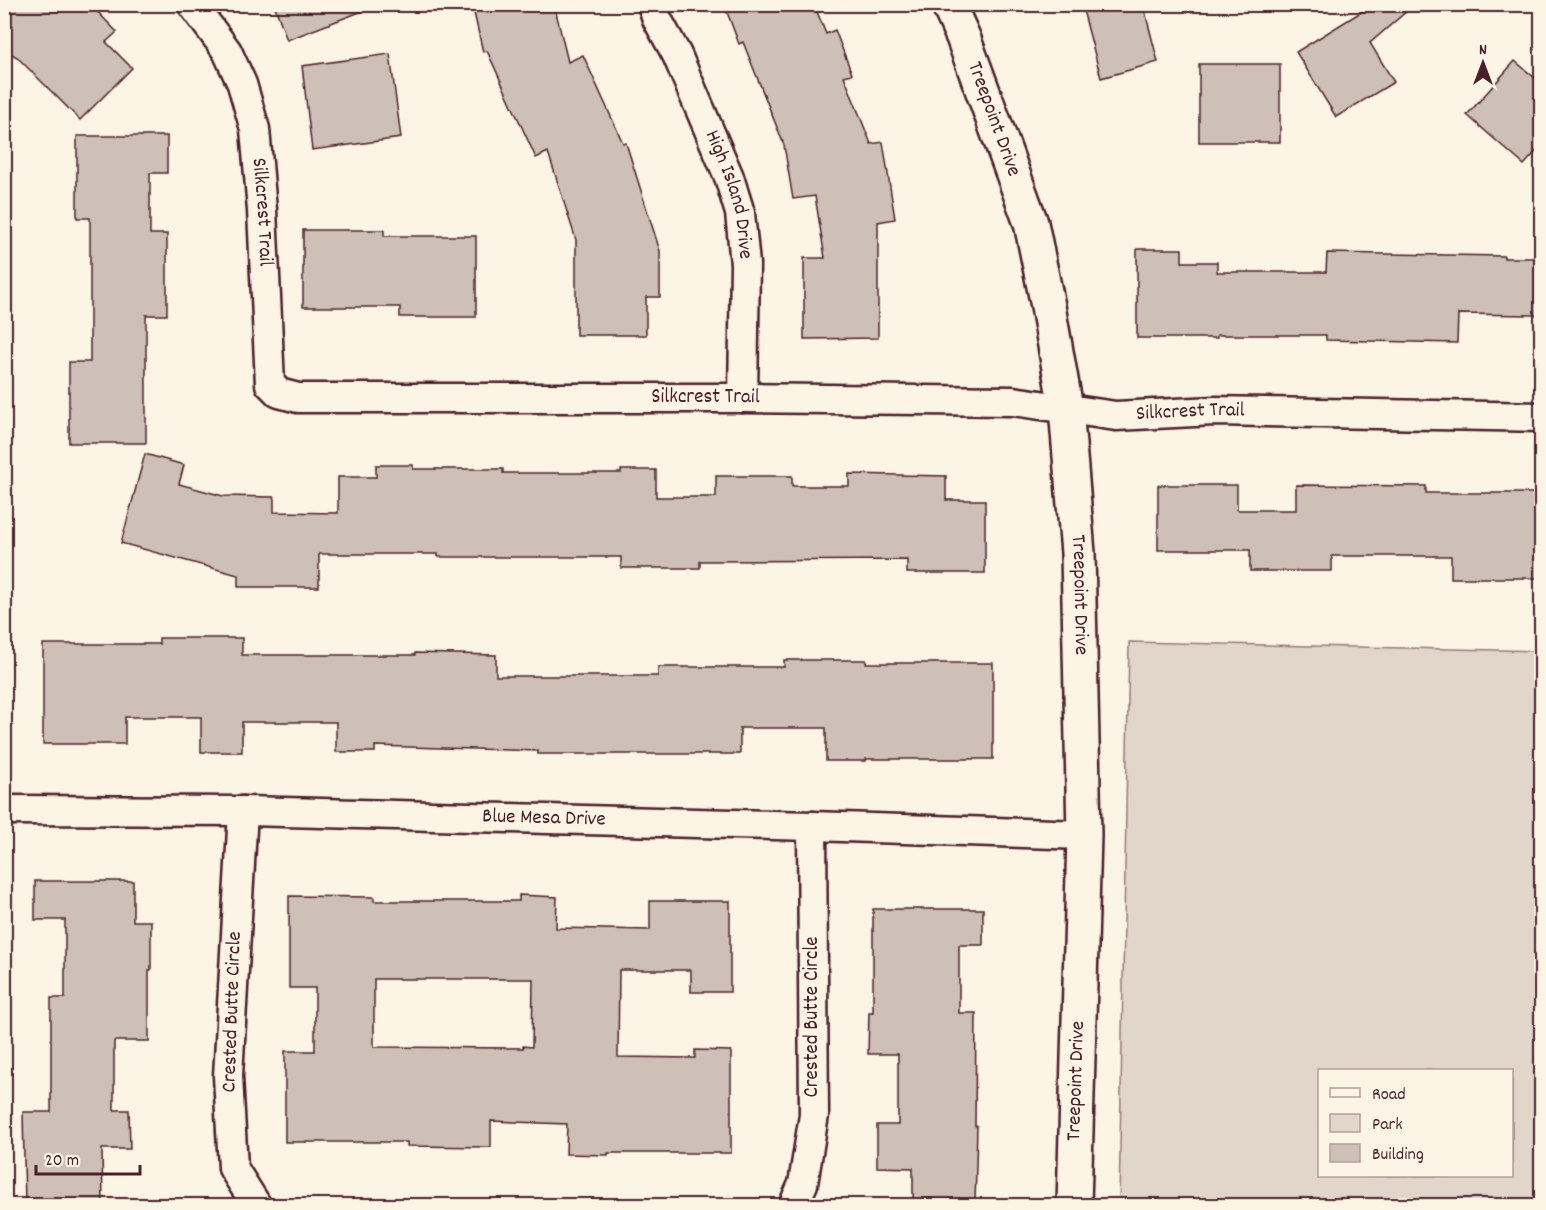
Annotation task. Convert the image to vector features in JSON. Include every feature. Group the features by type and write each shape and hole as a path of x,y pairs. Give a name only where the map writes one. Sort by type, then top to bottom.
{"street":[{"name":"Silkcrest Trail","path":"192,4 227,51 242,84 255,129 262,210 270,384 279,393 298,398 743,398 1013,401 1116,416 1214,411 1542,417"},
{"name":"High Island Drive","path":"652,4 657,19 677,55 725,167 740,213 745,264 743,398"},
{"name":"Treepoint Drive","path":"948,4 963,37 1031,223 1066,408 1078,553 1084,836 1074,1206"},
{"name":"Blue Mesa Drive","path":"4,810 243,811 812,826 1084,836"},
{"name":"Crested Butte Circle","path":"243,811 228,1076 233,1168 257,1206"},
{"name":"Crested Butte Circle","path":"793,1206 803,1184 814,1115 812,826"}],"green space":[{"path":"1129,642 1541,651 1541,1205 1119,1205"}],"building":[{"path":"4,4 90,4 117,32 106,42 132,68 80,120 17,57 4,49"},
{"path":"274,4 372,4 373,7 287,40"},
{"path":"472,4 554,4 568,62 583,55 623,143 626,143 660,251 660,297 646,297 646,335 576,335 576,240 548,152 536,158 487,51 483,52"},
{"path":"724,4 814,4 826,34 835,30 852,74 844,76 871,144 883,142 895,219 878,222 878,338 804,339 804,258 825,258 815,196 793,199 784,145 743,42 739,44"},
{"path":"1104,4 1143,4 1158,62 1101,78 1083,10"},
{"path":"1374,4 1415,4 1370,43 1394,82 1336,117 1296,52"},
{"path":"390,54 401,138 312,150 302,66"},
{"path":"1515,61 1542,84 1542,145 1524,165 1467,115"},
{"path":"1199,64 1280,64 1280,142 1199,142"},
{"path":"77,136 167,136 167,173 150,173 150,234 167,234 167,315 146,315 146,443 69,443 69,362 90,362 90,218 77,218"},
{"path":"303,230 384,230 384,236 476,236 476,317 400,317 400,307 303,307"},
{"path":"1137,249 1182,249 1182,262 1217,262 1217,272 1326,272 1327,253 1542,258 1542,315 1458,314 1457,343 1326,340 1326,335 1137,338"},
{"path":"145,454 184,465 179,484 223,496 274,497 274,512 338,513 338,477 376,477 376,465 413,465 413,469 503,469 503,473 621,473 621,470 656,470 656,497 716,497 716,476 792,476 792,486 849,486 849,474 946,476 946,500 985,500 985,573 907,573 907,560 700,561 700,568 621,568 621,557 438,557 438,554 319,554 319,587 238,587 238,575 121,543"},
{"path":"1158,485 1237,485 1237,510 1296,510 1296,485 1426,486 1426,493 1542,493 1542,578 1451,578 1451,556 1332,556 1332,571 1250,571 1250,550 1158,550"},
{"path":"159,638 242,638 242,655 415,655 415,653 496,655 496,676 658,676 658,667 784,667 784,660 866,660 866,663 993,663 993,759 826,761 826,728 740,728 740,754 538,754 538,751 375,746 375,752 336,752 336,722 242,722 242,752 201,752 201,717 125,717 125,744 43,744 43,644 159,644"},
{"path":"35,881 133,881 133,921 151,921 149,1041 114,1041 114,1110 129,1110 130,1149 102,1149 103,1206 25,1206 23,1112 51,1112 51,998 65,998 65,920 35,920"},
{"path":"519,895 557,897 556,928 650,930 650,901 730,901 730,992 691,992 691,970 619,970 618,1057 695,1058 695,1050 731,1051 731,1153 566,1154 567,1124 491,1121 491,1147 407,1146 407,1142 285,1142 285,1051 315,1051 315,988 289,988 289,896 374,897 374,901 519,901","holes":["374,979 533,979 532,1047 374,1047"]},
{"path":"873,909 983,909 983,945 959,945 959,1013 976,1013 975,1206 913,1206 913,1168 877,1167 877,1125 898,1125 898,1054 868,1054 869,1012 873,1012"}]}
